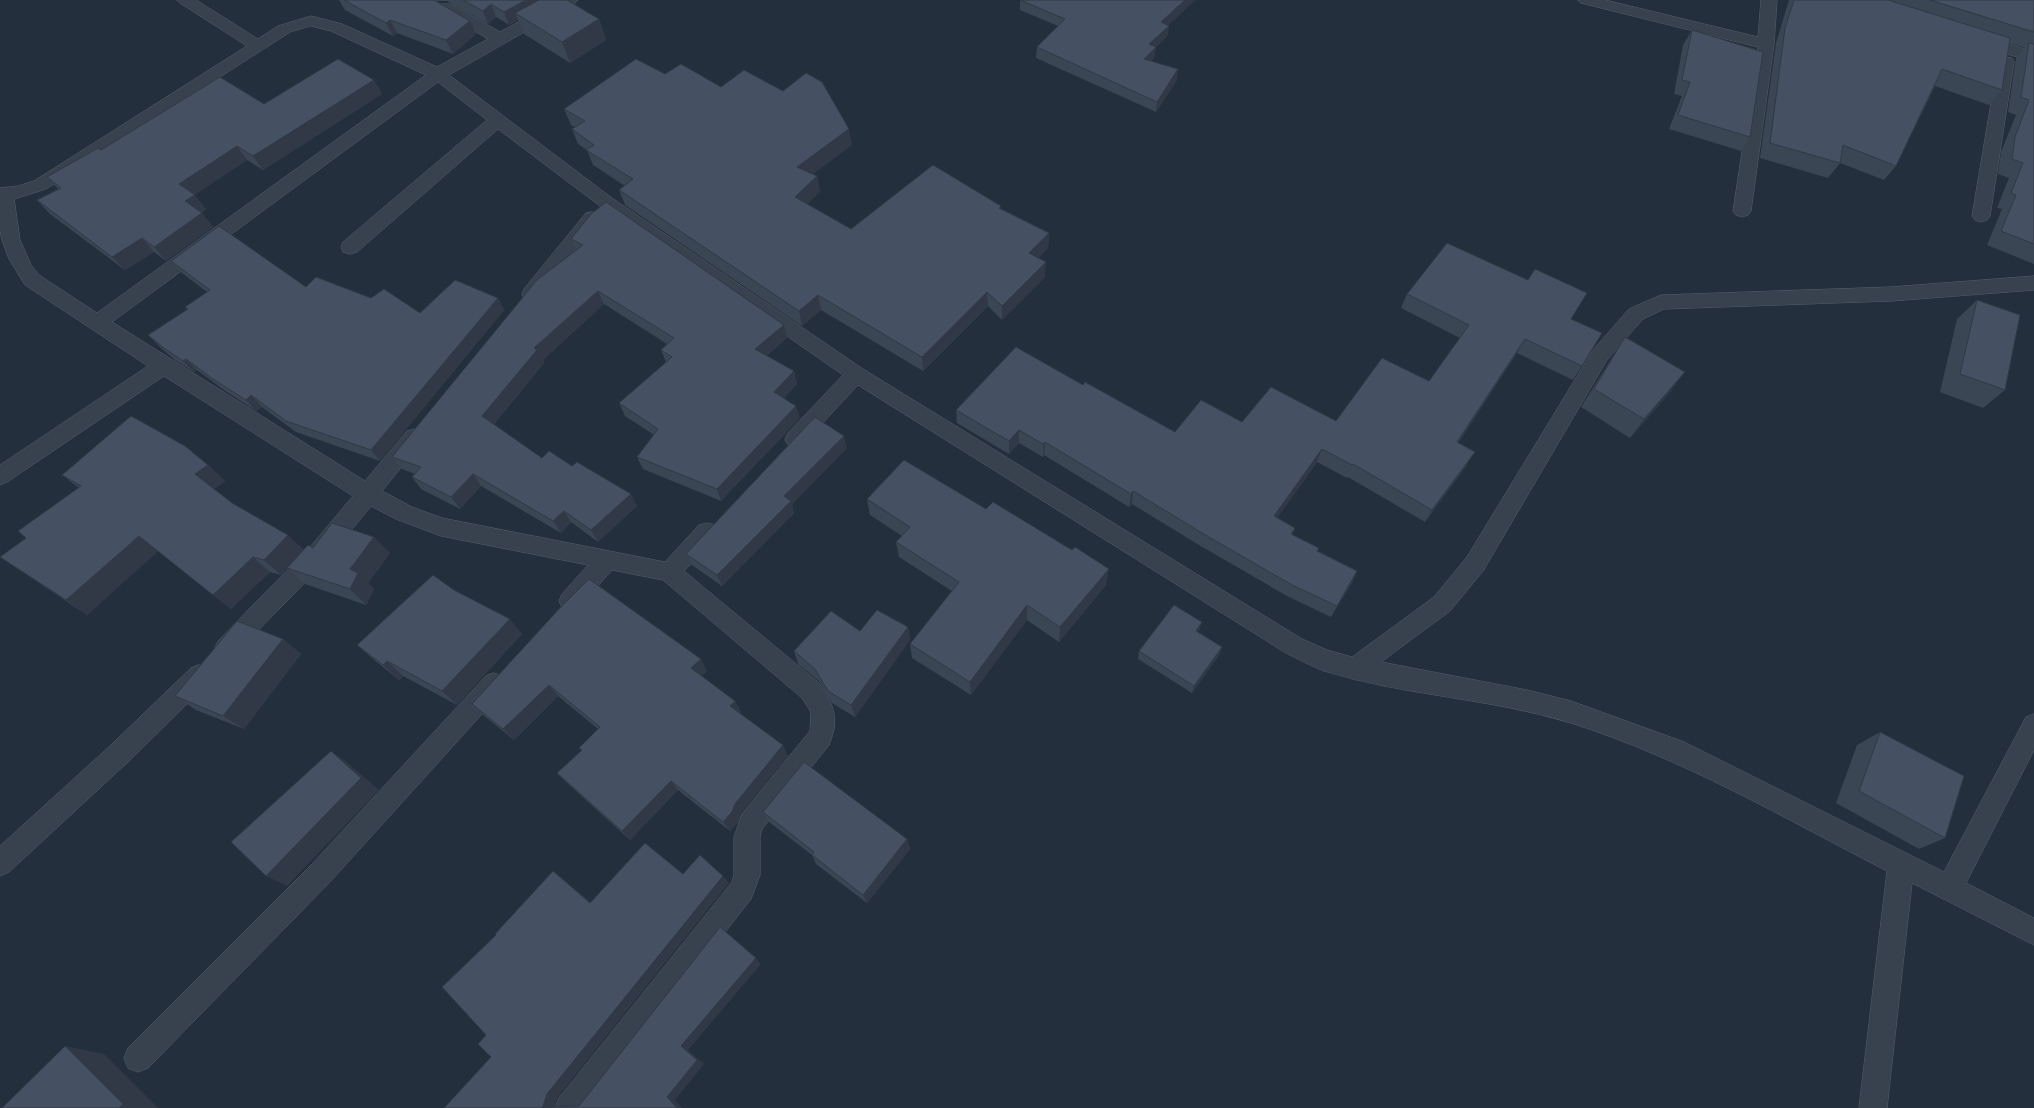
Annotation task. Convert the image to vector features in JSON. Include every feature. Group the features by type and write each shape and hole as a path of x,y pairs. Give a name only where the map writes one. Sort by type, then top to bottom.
{"street":[{"path":"185,0 257,45"},
{"path":"97,323 438,74 570,0"},
{"path":"1586,0 1766,44"},
{"path":"1742,211 1766,44 1769,0"},
{"path":"440,5 500,39"},
{"path":"569,1108 742,890 747,875 747,837 751,823 820,738 825,721 823,708 810,690 669,572 441,527 404,514 368,494 163,366 32,280 20,265 9,234 3,194 30,190 40,185 257,45 284,29 311,21 336,27 438,74 606,202 856,374 1294,646 1324,660 1355,668 1527,701 1571,712 1684,754 2034,932"},
{"path":"1962,34 2034,57"},
{"path":"1981,216 2008,49"},
{"path":"350,247 499,119"},
{"path":"522,305 606,202"},
{"path":"1355,668 1442,604 1475,564 1600,355 1636,314 1661,302 1891,294 2034,283"},
{"path":"0,476 163,366"},
{"path":"781,453 856,374"},
{"path":"0,863 120,753 251,624 319,554 427,421"},
{"path":"669,572 723,515"},
{"path":"555,617 608,559"},
{"path":"138,1058 321,873 507,670"},
{"path":"1950,889 2034,725"},
{"path":"1873,1108 1900,864"}],"building":[{"path":"344,0 434,0 470,21 446,40 390,20 386,23"},
{"path":"463,0 526,0 504,12 491,4 483,11"},
{"path":"539,0 567,0 599,19 562,42 515,13"},
{"path":"1020,0 1185,0 1161,22 1169,26 1149,44 1156,47 1144,59 1178,69 1157,102 1037,47 1065,19"},
{"path":"1794,0 1888,0 2010,38 2002,90 1942,69 1896,166 1843,145 1840,163 1770,143 1785,28"},
{"path":"1930,0 2034,0 2034,32"},
{"path":"1692,30 1763,52 1750,137 1678,115 1690,82 1682,80"},
{"path":"2029,43 2034,44 2034,244 2001,231 2016,195 2011,193 2023,163 2012,159 2015,137 2029,100 2021,97"},
{"path":"338,59 374,80 253,156 237,146 179,184 195,195 185,201 202,213 154,247 142,238 112,257 37,200 61,188 47,177 98,148 101,150 220,77 264,104"},
{"path":"636,59 665,74 681,64 721,87 744,70 783,91 806,73 822,82 849,129 797,167 817,176 795,197 851,229 933,165 1001,206 999,208 1049,233 1029,253 1046,262 1002,306 987,292 922,357 818,295 799,311 619,190 633,179 586,150 594,145 572,129 585,121 564,109"},
{"path":"606,202 784,325 755,349 794,371 774,392 796,406 717,489 637,457 658,429 619,403 672,357 661,350 674,338 598,291 534,348 537,350 482,416 542,458 549,451 572,466 577,462 631,494 591,530 564,511 553,521 473,474 451,497 412,477 421,467 392,457 537,280 583,245 571,239 591,214"},
{"path":"219,226 306,287 316,277 371,298 384,289 420,313 455,280 498,298 371,450 286,421 251,395 246,400 213,379 186,359 183,361 148,335 188,309 185,307 210,290 171,261"},
{"path":"1447,243 1528,280 1535,269 1587,293 1571,319 1602,333 1582,366 1525,339 1457,442 1475,452 1432,510 1353,464 1352,465 1322,449 1274,516 1295,528 1291,534 1319,548 1317,551 1357,571 1337,606 1292,585 1133,491 1131,494 1045,442 1043,444 1019,430 1009,441 956,410 1016,347 1083,385 1085,382 1175,432 1201,400 1242,422 1271,387 1336,421 1382,358 1429,381 1469,325 1407,294"},
{"path":"1977,300 2020,315 2005,390 1960,374"},
{"path":"1625,337 1685,372 1644,419 1594,389"},
{"path":"131,416 185,446 208,465 195,474 232,503 288,535 264,560 253,557 213,595 139,536 66,600 0,557 26,538 18,531 81,486 62,475"},
{"path":"815,417 844,436 784,496 791,501 717,575 686,554"},
{"path":"904,460 986,509 993,502 1072,550 1075,547 1109,569 1060,627 1027,605 970,682 910,644 959,582 896,542 910,527 867,499"},
{"path":"332,523 374,537 350,569 358,573 350,589 287,568 308,545 313,548"},
{"path":"433,575 454,590 510,619 442,691 387,661 383,665 357,645"},
{"path":"589,579 701,659 691,668 735,701 730,706 783,745 735,804 732,812 723,822 671,781 622,831 557,773 582,750 579,748 600,727 549,685 503,729 472,704 559,609"},
{"path":"1174,605 1202,622 1196,631 1222,647 1194,686 1139,651"},
{"path":"877,610 908,627 851,705 828,691 815,669 794,651 831,611 860,631"},
{"path":"237,621 283,639 223,716 175,696"},
{"path":"1880,732 1964,776 1945,838 1859,791"},
{"path":"331,751 361,778 266,876 231,842"},
{"path":"804,762 907,839 863,895 812,855 814,852 763,812"},
{"path":"645,843 683,874 700,855 723,876 547,1094 541,1108 444,1108 491,1057 478,1044 486,1035 442,987 496,935 495,934 553,871 590,903"},
{"path":"720,927 756,958 681,1046 697,1060 667,1097 677,1108 552,1108 551,1107 579,1106"},
{"path":"65,1046 123,1104 119,1108 2,1108"}]}
